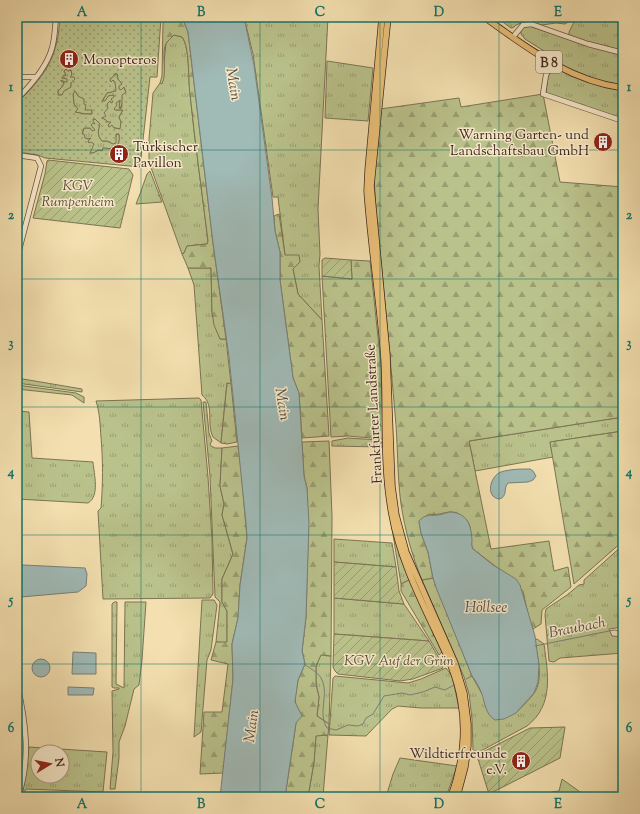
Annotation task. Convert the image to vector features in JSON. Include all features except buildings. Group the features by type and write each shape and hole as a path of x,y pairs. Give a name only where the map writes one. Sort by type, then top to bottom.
{"main road":[{"name":"Frankfurter Landstraße","path":"382,17 367,191 383,357 388,486 392,515 404,560 451,665 461,698 463,722 462,754 460,771 451,797"},
{"name":"Frankfurter Landstraße","path":"388,17 371,186 387,355 392,486 396,515 406,552 455,663 464,693 468,724 468,746 465,767 457,797"},
{"name":"B 8","path":"484,17 552,63 588,80 623,88"}],"street":[{"path":"17,99 36,77 52,50 56,17"},
{"path":"513,37 523,25 531,24 588,44 623,53"},
{"path":"552,63 546,75 544,94 623,121"},
{"path":"17,77 36,77"},
{"path":"17,155 37,158 41,168 17,258"},
{"path":"17,684 24,721 26,743 25,770 18,797"}],"green space":[{"path":"60,17 161,17 157,77 150,77 140,167 45,158 38,155 17,152 17,103 41,77 50,62 57,42","holes":["66,69 68,71 71,70 72,75 70,77 74,77 75,79 71,83 71,87 64,91 62,95 58,95 58,91 64,83 61,80 67,82 67,79 62,78 66,75 64,71","116,73 118,75 117,78 122,84 119,86 119,89 121,90 124,87 126,92 122,95 121,109 119,108 120,100 116,103 117,105 114,109 123,110 119,117 121,122 120,129 114,128 112,125 109,127 108,125 111,122 107,122 102,118 106,116 104,113 108,108 107,104 110,101 111,103 113,102 111,99 114,95 108,96 105,101 102,101 107,93 116,91 115,82 113,80 111,82 110,80","75,91 78,96 84,99 84,104 86,105 85,110 92,110 92,114 75,112 78,109 74,104 73,94","93,119 95,119 100,124 98,133 102,141 107,141 113,144 116,143 116,134 119,134 119,142 114,149 103,148 102,151 99,150 90,153 94,144 91,142 89,143 88,141 91,138 85,138 84,134 82,134 84,128 90,128 92,131 95,130 91,125 93,123 95,124"]},
{"path":"164,17 168,17 168,21 171,22 178,17 182,17 188,32 226,339 220,339 214,325 212,312 211,268 188,268 182,254 187,246 207,244 208,241 189,88 188,55 185,42 182,37 174,35 165,46 164,79 162,84 160,83 162,76"},
{"path":"244,17 328,17 318,209 322,320 298,294 293,269 285,255 278,197 273,197 253,54"},
{"path":"496,17 617,17 623,42 623,119 546,93 548,76 553,70 559,71 562,66 524,42 546,55 547,53 525,39 521,34 521,30 524,27 529,26 569,39 569,32 574,22 570,21 565,24 556,23 542,25 526,21 511,28"},
{"path":"174,35 182,37 186,48 189,88 208,241 207,244 187,246 182,254 149,162 149,139 153,93 160,83 162,83 166,43"},
{"path":"327,61 373,68 368,121 325,118"},
{"path":"65,69 68,71 71,70 72,75 76,79 71,83 71,87 62,95 58,95 58,91 64,83 61,81 62,80 64,82 67,80 62,78 63,75 66,75 64,71"},
{"path":"116,73 126,92 120,109 120,100 115,110 123,110 119,117 121,129 110,127 108,125 110,123 102,118 107,104 114,95 102,102 107,93 112,92 110,80"},
{"path":"75,91 84,99 86,105 92,110 92,114 75,112 73,94"},
{"path":"543,94 560,182 623,187 623,417 469,441 491,549 549,541 554,571 568,567 571,587 542,610 541,624 533,629 529,619 523,591 499,569 473,549 469,524 467,520 459,514 451,512 435,515 429,514 419,521 421,533 428,552 433,578 422,580 415,562 409,543 401,504 396,424 374,176 380,109 459,98 461,107"},
{"path":"93,119 101,124 98,133 102,141 109,142 116,137 116,134 119,134 119,142 114,149 103,148 103,151 99,150 90,153 88,141 90,139 85,138 82,135 84,128 90,128"},
{"name":"KGV Rumpenheim","path":"48,160 129,169 133,175 120,228 33,218"},
{"path":"150,171 162,202 136,204 147,174"},
{"path":"279,214 285,255 299,255 300,262 293,269 298,294 322,320 329,436 302,438 299,393 293,378 280,280 280,252 275,231 274,216"},
{"path":"325,258 351,260 352,279 322,276 322,260"},
{"path":"351,260 370,261 381,366 383,439 348,436 331,437 322,276 352,279"},
{"path":"188,268 211,268 212,312 220,339 226,339 231,384 227,383 221,443 213,437 211,432 208,404 202,395 194,285"},
{"path":"17,378 82,389 82,392 17,383"},
{"path":"227,383 231,384 237,442 227,444 221,443"},
{"path":"17,385 76,393 84,397 84,403 72,395 17,389"},
{"path":"199,398 201,400 208,477 212,539 213,594 210,598 103,599 98,511 101,508 102,455 100,419 96,401"},
{"path":"203,402 206,402 209,433 212,441 210,444 215,448 222,448 220,486 224,504 222,515 233,554 222,579 222,602 227,611 227,643 216,642 220,602 215,597 210,476"},
{"path":"17,411 29,412 32,458 93,462 95,490 92,500 88,503 17,499"},
{"path":"623,417 623,431 550,442 553,457 475,471 469,441"},
{"path":"623,431 623,541 574,584 550,442"},
{"path":"348,438 380,440 383,447 332,446 332,441"},
{"path":"329,441 332,516 331,656 321,655 316,666 316,684 319,697 317,716 329,724 328,735 316,736 314,762 308,797 285,797 296,723 301,714 296,705 295,698 298,680 305,664 302,651 306,617 308,542 307,488 304,476 302,442"},
{"path":"238,446 247,538 240,585 238,618 232,644 233,679 223,773 200,774 204,712 222,712 228,664 211,660 216,642 227,642 227,611 222,602 222,579 233,554 222,515 224,504 220,486 222,448"},
{"path":"384,447 411,579 401,584 385,485"},
{"path":"334,539 392,543 396,567 334,562"},
{"path":"623,545 623,627 609,629 612,636 623,637 623,653 560,658 554,662 549,661 545,615 546,609 579,585 584,584 584,580"},
{"path":"334,562 396,567 399,591 404,604 334,598"},
{"path":"433,578 472,676 482,694 516,713 537,688 539,682 539,670 535,640 537,639 544,644 547,667 547,688 542,709 536,718 527,726 479,752 473,750 472,719 469,694 464,677 422,580"},
{"path":"411,579 443,651 439,655 401,591 401,584"},
{"path":"334,598 404,604 429,641 334,634"},
{"path":"202,600 214,600 217,605 211,650 207,660 201,732 194,737"},
{"path":"117,602 116,684 124,688 125,602 146,602 139,685 134,689 125,726 119,742 119,758 115,789 110,789 113,752 112,691 119,689 112,687 112,604"},
{"name":"KGV Auf der Grün","path":"334,634 429,641 443,668 413,679 400,681 338,674 333,667"},
{"path":"321,654 331,656 329,724 317,716 319,697 316,684 316,666"},
{"path":"446,668 452,676 459,708 421,708 398,706 392,709 366,736 329,735 333,678 335,676 408,683"},
{"path":"565,727 560,758 489,794 478,759 479,754 530,728"},
{"path":"316,735 328,735 323,797 308,797 314,762"},
{"path":"29,747 30,784 70,784 70,750 107,752 103,792 26,789 22,797"},
{"path":"400,758 457,766 446,797 386,797"},
{"path":"562,779 587,797 542,797 552,792 559,791"}],"water":[{"name":"Main","path":"182,17 244,17 254,65 275,231 280,252 280,280 293,378 299,393 304,476 307,488 309,523 306,617 302,651 305,664 298,680 295,702 302,716 296,723 285,797 220,797 233,679 232,644 238,618 240,585 247,538 229,357 213,243 188,32"},
{"path":"530,469 536,476 533,480 528,482 508,483 502,498 499,499 492,494 492,482 497,474 508,470"},
{"name":"Höllsee","path":"450,512 456,513 467,520 471,529 473,549 493,565 516,579 520,585 535,636 539,665 538,682 534,693 516,713 504,719 495,720 487,712 482,694 472,676 437,590 428,552 421,533 419,521 423,517"},
{"path":"19,566 85,568 87,574 86,586 78,592 21,597 17,593 17,569"},
{"path":"73,652 96,653 96,674 72,674"},
{"path":"41,659 47,662 50,668 47,674 41,677 35,674 32,668 35,662"},
{"path":"68,687 94,688 93,695 68,695"}],"waterway":[{"name":"Braubach","path":"535,646 614,630 623,632"},
{"name":"Braubach","path":"304,664 316,672 321,678 324,690 324,722 327,728 336,730 348,725 358,726 363,724 366,718 373,714 384,696 402,693 410,695 435,687 445,690 454,685"},
{"path":"466,679 472,676"}],"railway":[{"path":"619,17 623,33"}],"place":[{"name":"Monopteros","path":"69,59"},
{"name":"Warning Garten- und Landschaftsbau GmbH","path":"603,142"},
{"name":"Türkischer Pavillon","path":"119,154"},
{"name":"Wildtierfreunde e.V.","path":"521,761"}]}
